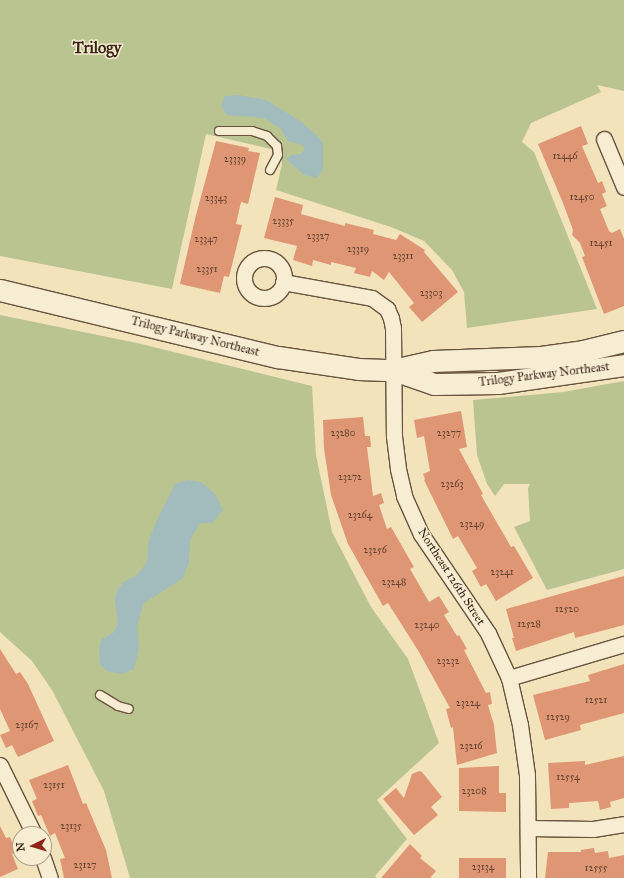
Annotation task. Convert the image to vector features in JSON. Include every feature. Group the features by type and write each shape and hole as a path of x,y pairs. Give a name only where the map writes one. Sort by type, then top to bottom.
{"street":[{"path":"604,139 624,187"},
{"name":"Northeast 126th Street","path":"283,282 372,298 387,309 392,323 394,436 398,469 404,496 421,534 488,633 509,678 520,725 526,767 528,878"},
{"name":"Trilogy Parkway Northeast","path":"0,290 278,357 358,369 393,370 433,361 541,357 624,341"},
{"name":"Trilogy Parkway Northeast","path":"393,370 434,384 498,383 624,365"},
{"path":"509,678 624,644"},
{"path":"0,765 30,826"},
{"path":"528,828 593,829 624,824"},
{"path":"46,866 50,878"}],"lane":[{"path":"219,131 252,131 267,136 277,146 278,155 270,170"},
{"path":"100,695 118,706 129,709"}],"green space":[{"path":"0,0 624,0 624,91 597,85 601,92 531,123 522,142 534,152 597,309 467,328 464,292 452,270 424,241 391,227 276,190 282,164 281,159 284,154 267,148 206,134 172,289 0,256"},
{"path":"0,315 137,343 312,386 316,455 332,532 371,607 408,659 439,743 377,800 407,839 375,876 377,878 130,878 104,791 52,690 32,661 0,632"},
{"path":"624,381 624,569 547,590 514,527 530,521 528,488 530,484 504,484 495,496 487,484 477,455 473,400 563,392"}],"water":[{"path":"239,95 266,100 300,121 315,134 323,143 323,169 317,178 304,175 286,159 292,155 301,154 305,149 303,145 288,141 281,129 264,118 227,115 221,106 225,96"},
{"path":"187,480 201,482 215,494 223,510 212,523 200,523 190,540 189,562 183,578 143,604 137,628 139,648 134,669 122,674 107,671 100,664 99,651 101,640 113,633 118,624 115,601 117,590 125,581 137,575 147,562 149,540 158,518 175,484"}],"building":[{"path":"581,126 588,144 582,146 598,183 602,181 606,192 602,194 607,206 600,209 609,231 612,233 620,229 624,239 624,306 604,314 582,257 585,256 580,243 572,235 573,230 563,203 538,144"},
{"path":"216,141 249,148 248,151 260,153 248,204 241,202 236,224 242,225 229,277 224,276 220,293 180,284 196,215"},
{"path":"275,197 303,205 301,214 345,226 345,223 374,230 373,234 396,240 400,234 425,250 424,252 458,292 422,322 409,307 414,303 389,272 384,280 372,271 370,277 354,273 356,268 331,262 331,265 313,260 312,266 293,260 297,246 264,238"},
{"path":"461,411 467,447 459,449 483,494 481,495 511,547 514,546 533,578 496,601 486,584 481,587 472,571 477,568 458,536 453,539 424,480 423,474 430,471 424,436 417,438 414,420"},
{"path":"363,417 365,436 370,436 371,447 367,447 373,496 381,493 384,503 379,505 387,529 391,527 414,567 410,569 429,602 439,596 449,612 444,615 457,636 459,635 467,649 464,650 486,693 490,692 492,704 488,705 494,725 497,753 457,765 453,727 451,728 446,709 450,708 419,652 388,603 383,606 348,544 331,495 324,448 323,420"},
{"path":"624,576 624,625 575,638 574,632 516,651 506,609"},
{"path":"0,649 16,674 20,672 28,684 54,741 18,757 12,745 6,748 0,735 10,731 0,709"},
{"path":"624,664 624,713 580,725 581,730 545,740 533,695 590,681 588,675"},
{"path":"624,756 624,798 610,802 611,807 600,810 598,801 569,803 569,808 551,809 548,763 585,761 585,765"},
{"path":"68,765 83,804 86,803 106,850 112,878 64,878 60,859 65,858 55,833 52,835 52,826 46,826 41,815 38,816 32,801 37,799 29,780"},
{"path":"499,766 499,793 506,793 506,812 459,811 459,768"},
{"path":"419,771 422,772 442,797 431,807 438,815 414,835 383,799 396,788 404,798 412,774"},
{"path":"0,826 6,838 10,837 12,842 12,866 17,866 18,869 0,877"},
{"path":"410,844 422,856 420,858 436,871 430,878 381,878"},
{"path":"594,848 595,853 608,851 609,858 624,855 624,878 545,878 548,852 581,852 581,850"},
{"path":"459,858 506,858 506,878 459,878"}],"district":[{"name":"Trilogy","path":"97,48"}]}
